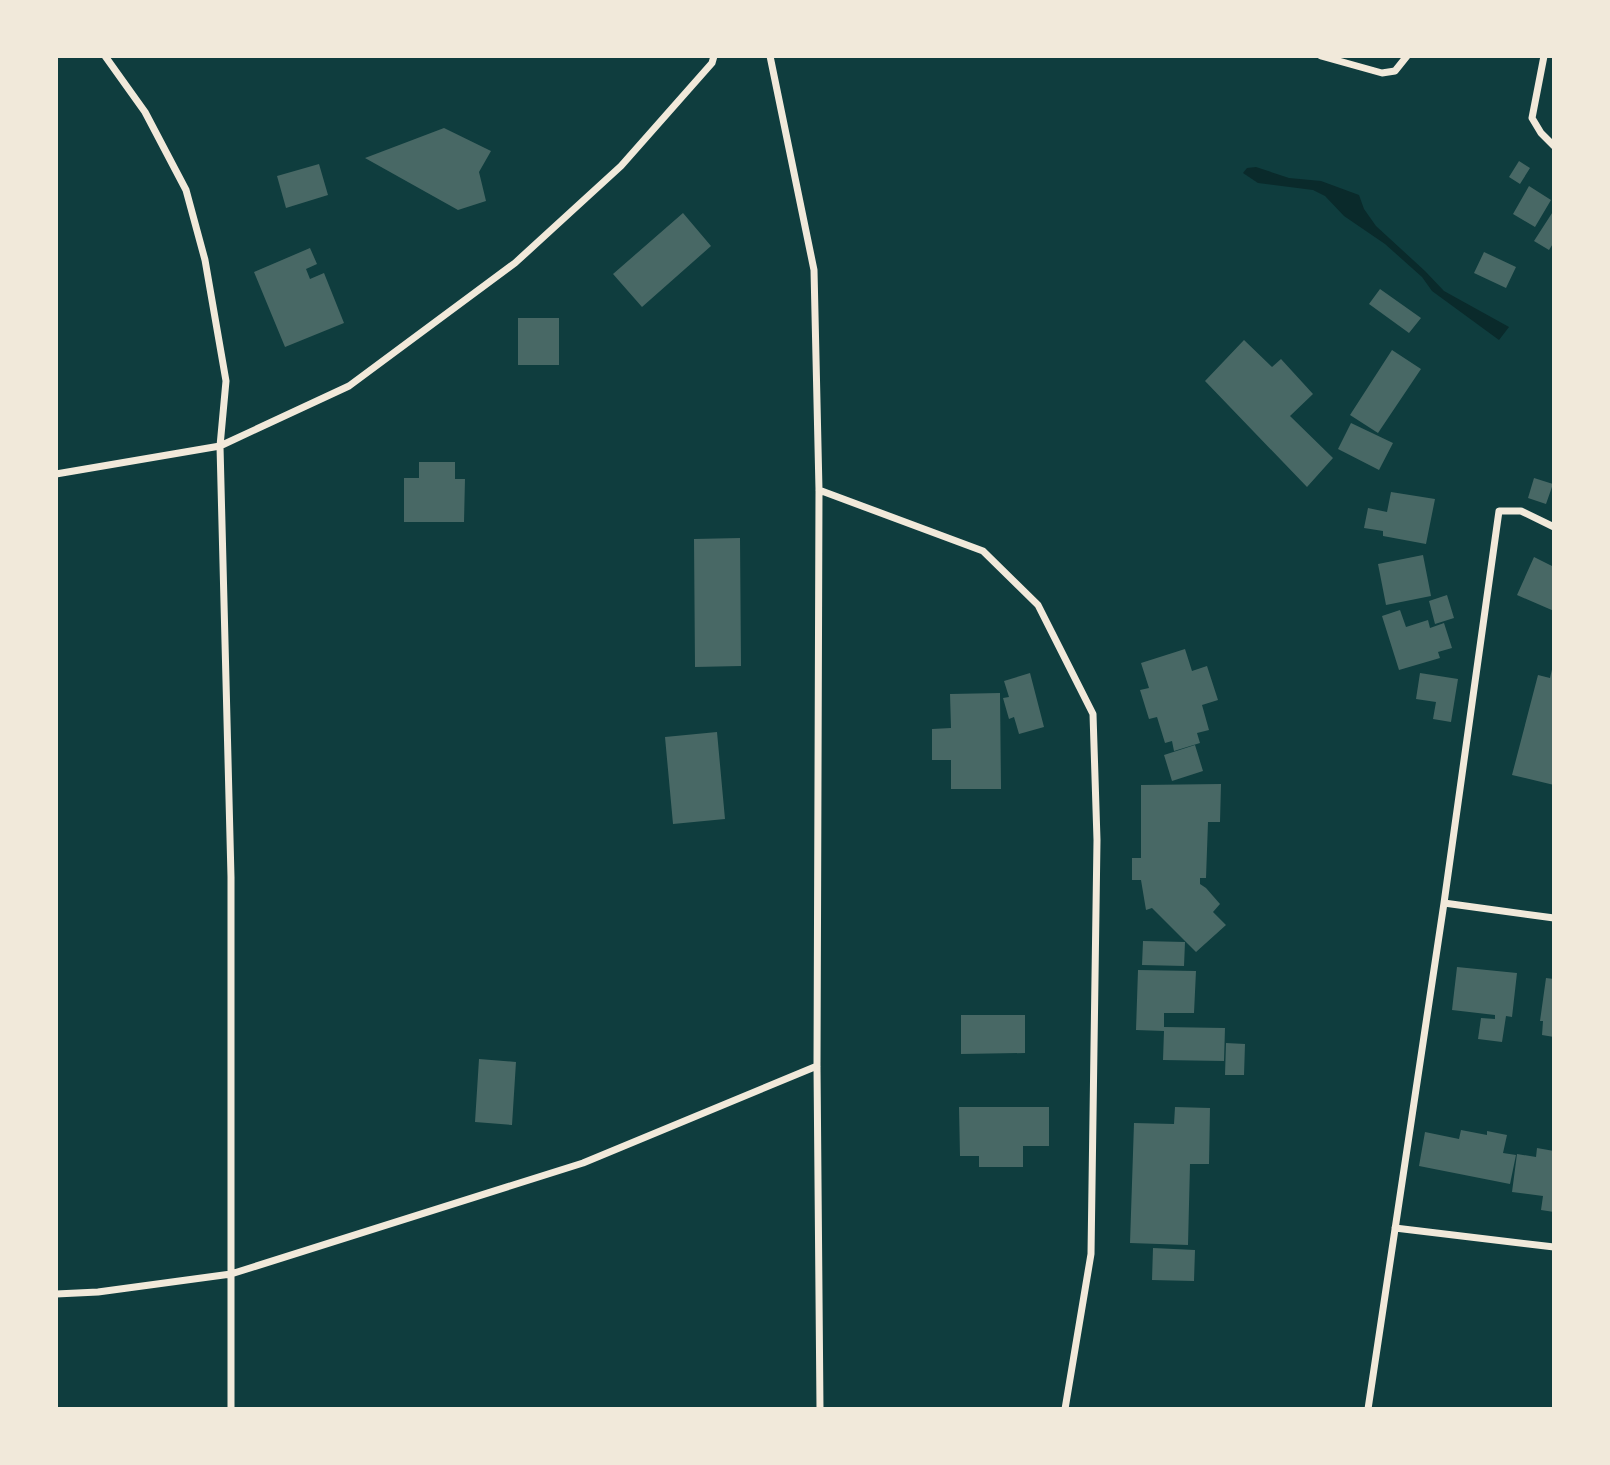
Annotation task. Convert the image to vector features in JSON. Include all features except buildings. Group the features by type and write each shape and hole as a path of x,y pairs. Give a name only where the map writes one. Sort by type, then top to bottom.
{"street":[{"path":"105,56 145,112 186,190 205,260 226,381 220,446 231,877 231,1409"},
{"path":"56,474 220,446 349,386 515,262 621,166 712,63 714,56"},
{"path":"770,56 814,270 819,491 817,1066 820,1409"},
{"path":"1321,56 1382,73 1395,71 1407,56"},
{"path":"1544,56 1532,118 1541,133 1554,146"},
{"path":"819,491 982,551 1038,605 1093,714 1097,840 1091,1254 1065,1409"},
{"path":"1368,1409 1444,903 1499,511 1521,511 1554,527"},
{"path":"1444,903 1554,918"},
{"path":"56,1294 98,1293 231,1275 583,1163 817,1066"},
{"path":"1395,1228 1554,1247"}],"water":[{"path":"1256,167 1289,178 1321,181 1359,195 1364,209 1376,226 1444,291 1509,327 1499,340 1432,291 1422,277 1385,244 1344,216 1325,196 1313,190 1258,183 1243,173 1247,168"}]}
